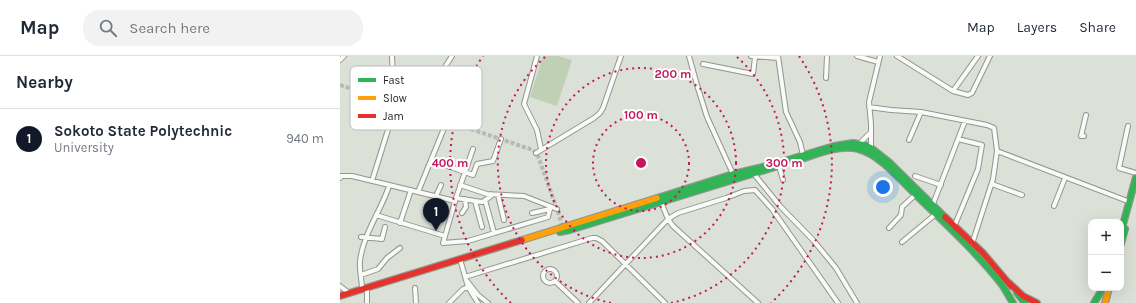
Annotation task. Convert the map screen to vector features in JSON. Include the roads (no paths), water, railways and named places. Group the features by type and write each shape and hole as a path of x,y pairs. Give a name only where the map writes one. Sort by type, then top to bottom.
{"main road":[{"path":"340,296 733,174 771,165 841,144 853,143 871,148 890,163 971,245 1017,303"},
{"path":"540,235 570,230 779,166 834,150 847,148 855,148 877,159 896,175 915,195 931,206"},
{"path":"1124,222 1136,177"},
{"path":"1124,233 1136,191"},
{"path":"971,245 983,253 1025,303"},
{"path":"1001,283 1013,303"},
{"path":"1008,283 1023,296 1037,303"},
{"path":"1094,303 1102,291"},
{"path":"1100,303 1103,291"},
{"path":"1105,303 1108,291"}],"street":[{"path":"340,60 344,56"},
{"path":"392,56 393,66"},
{"path":"446,66 452,56"},
{"path":"537,56 524,104 537,130 541,149"},
{"path":"536,152 600,113 621,56"},
{"path":"689,56 707,117 733,174"},
{"path":"826,78 827,56"},
{"path":"857,56 878,62"},
{"path":"871,148 869,102 880,56"},
{"path":"897,56 953,91 965,95 971,94 990,56"},
{"path":"953,91 978,56"},
{"path":"703,64 753,74 753,57 778,57 786,112 800,142 803,155"},
{"path":"870,107 921,112 992,126 994,128 997,151 992,184 971,245"},
{"path":"909,140 921,112"},
{"path":"1084,136 1081,136 1086,115"},
{"path":"931,206 965,121"},
{"path":"1128,126 1119,168 1136,173"},
{"path":"372,181 387,130"},
{"path":"418,192 443,130"},
{"path":"860,144 870,132"},
{"path":"431,160 473,175 477,164 493,161 502,139"},
{"path":"953,228 978,170 982,145 958,139"},
{"path":"473,149 455,200 443,243 468,241 548,217 550,208"},
{"path":"997,151 1130,202"},
{"path":"779,166 783,180"},
{"path":"754,174 780,206 813,240 836,268 857,303"},
{"path":"340,178 341,176 352,176 455,200 465,199 482,202 491,196 491,194"},
{"path":"915,176 940,185"},
{"path":"1054,206 1065,178"},
{"path":"992,184 1022,195"},
{"path":"438,206 438,197 441,185"},
{"path":"460,185 487,194 524,196 550,208 558,209"},
{"path":"367,303 361,275 360,262 367,238 390,186"},
{"path":"400,222 411,190"},
{"path":"589,303 668,219 678,213 744,192 755,190 772,209 838,303"},
{"path":"498,194 504,220"},
{"path":"889,228 902,215 902,208 915,195"},
{"path":"462,213 466,207 465,199"},
{"path":"485,200 494,233"},
{"path":"475,201 482,226"},
{"path":"661,202 668,219 673,226 758,303"},
{"path":"532,213 550,208"},
{"path":"902,242 938,213"},
{"path":"376,216 445,236"},
{"path":"361,237 382,239 385,227"},
{"path":"465,278 594,238 602,241 665,303"},
{"path":"361,275 378,269 386,258 400,248"},
{"path":"460,259 468,287 478,303"},
{"path":"465,278 478,295 488,303"},
{"path":"555,281 578,303"},
{"path":"340,286 349,294"},
{"path":"449,303 463,289 468,287"},
{"path":"415,288 416,303"}],"tunnel":[{"path":"340,85 350,88"},
{"path":"474,130 533,150 536,153 563,228"}],"place":[{"name":"Sokoto State Polytechnic","path":"436,231"}]}
